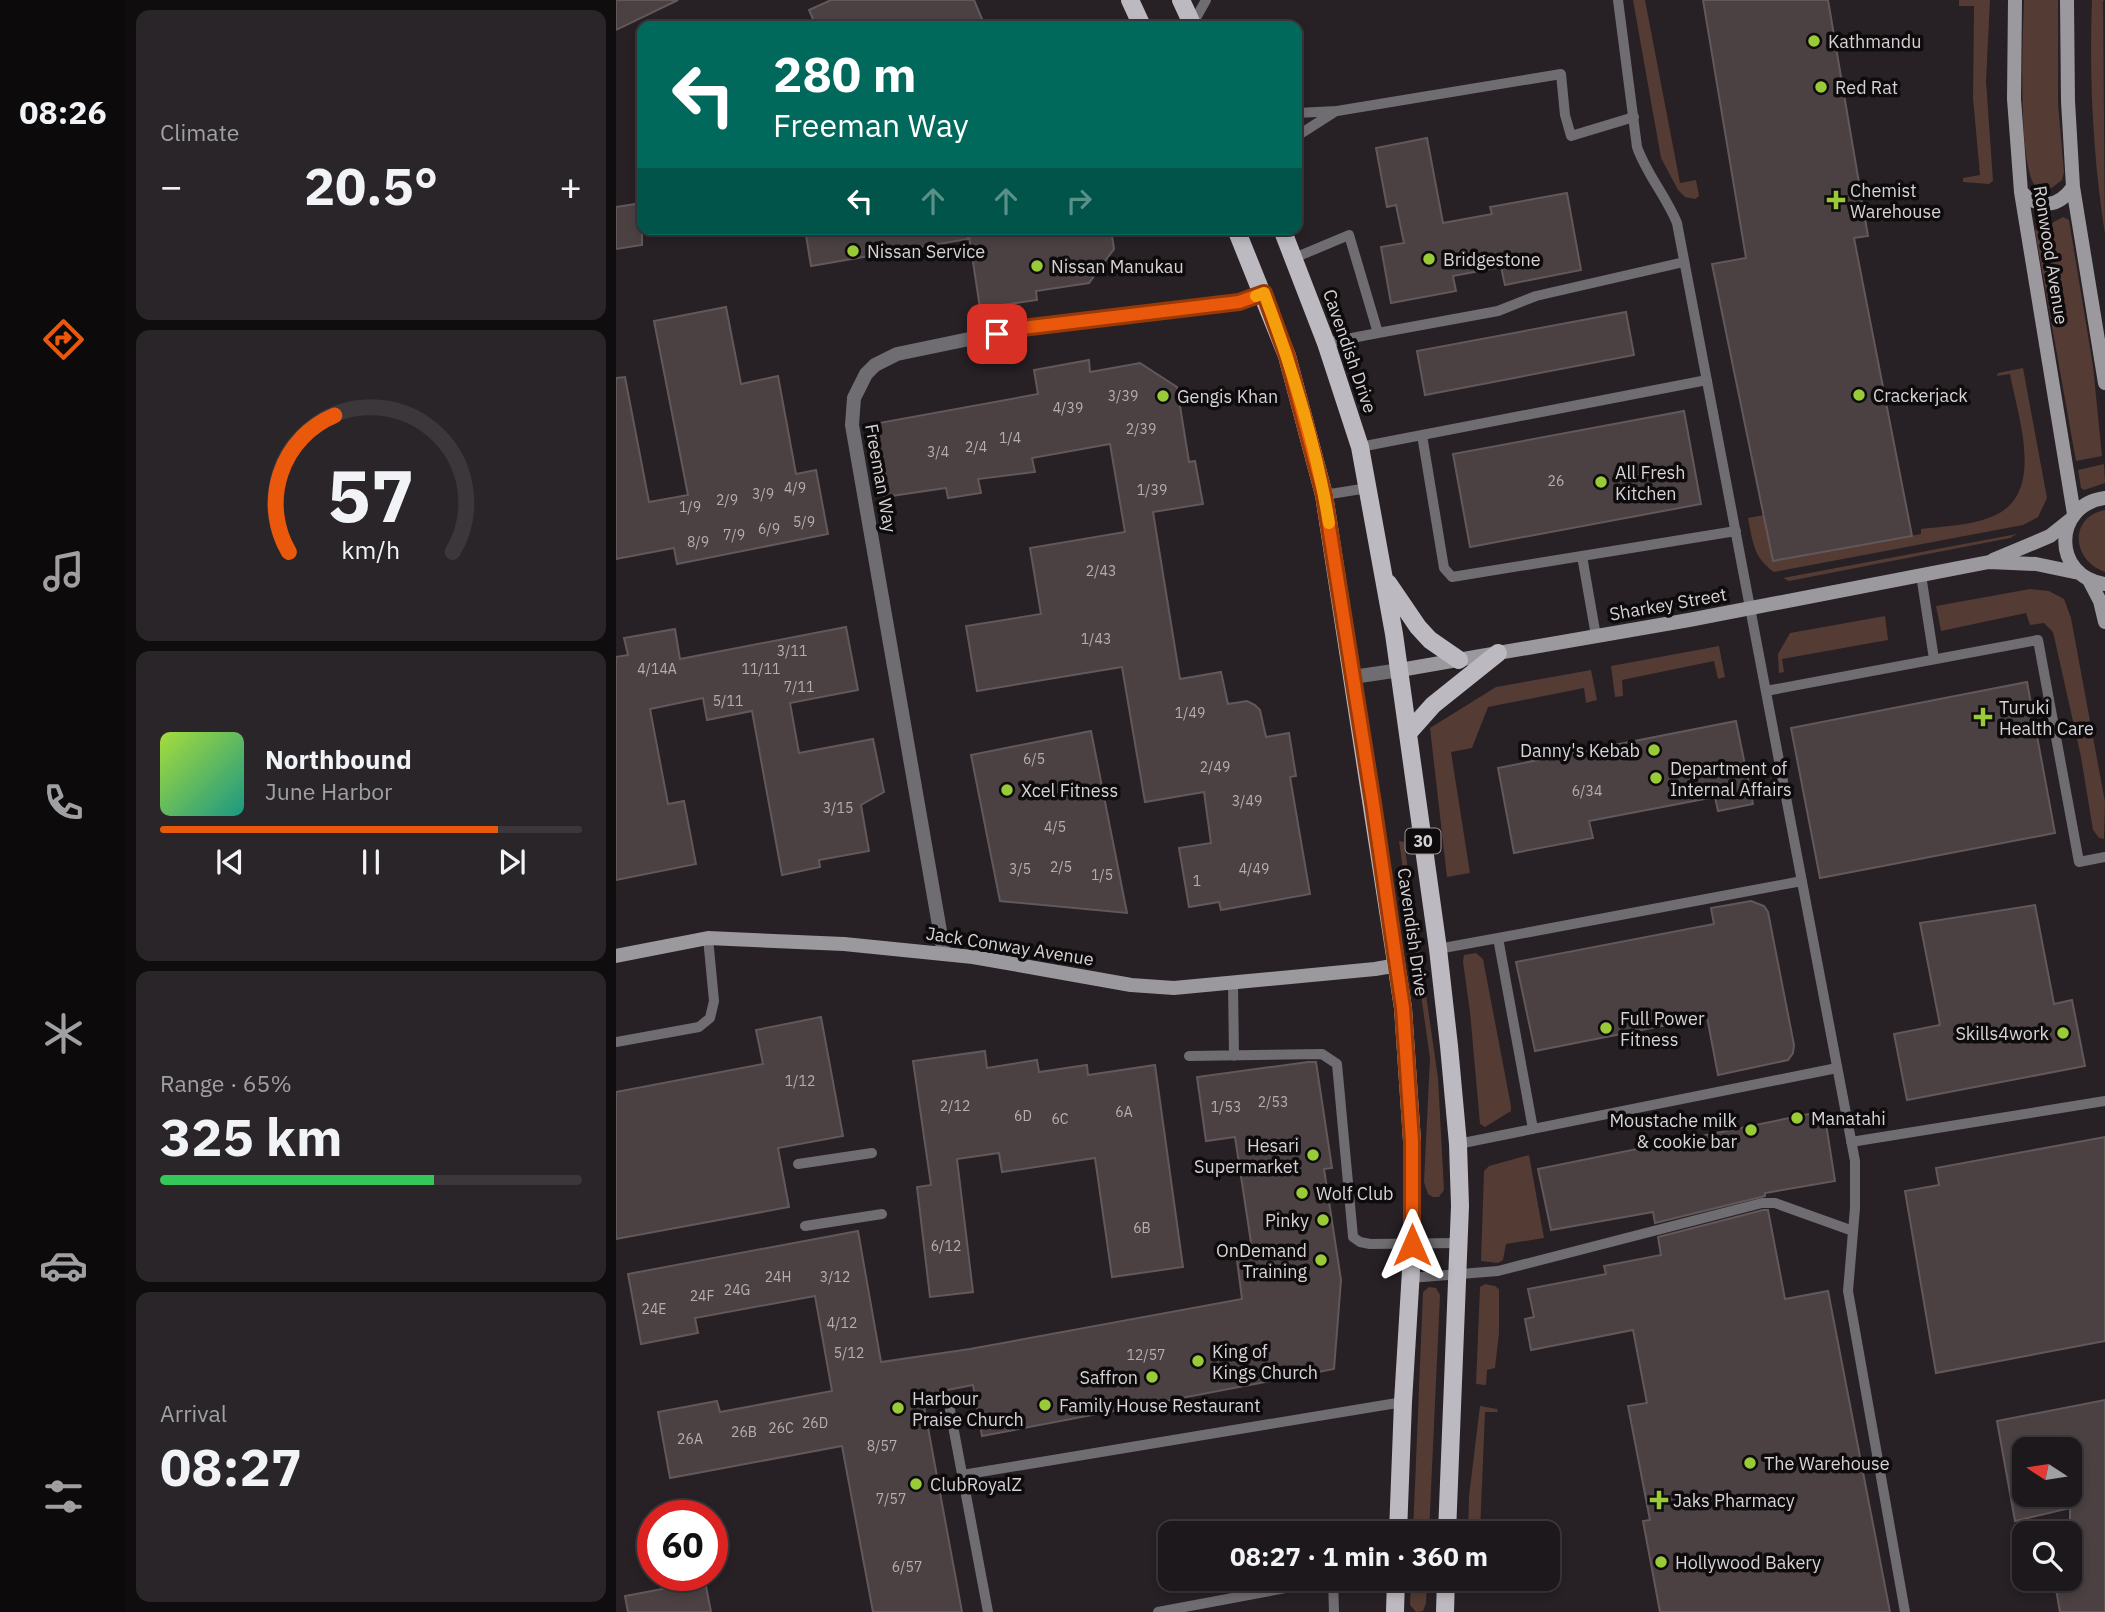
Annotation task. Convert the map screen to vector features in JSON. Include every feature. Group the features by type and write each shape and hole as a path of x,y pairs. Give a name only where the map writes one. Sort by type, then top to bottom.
{"main road":[{"path":"1130,0 1140,21"},
{"path":"1181,0 1191,21"},
{"name":"Cavendish Drive","path":"1239,235 1287,356 1324,495 1398,965 1412,1141 1412,1245 1402,1402 1398,1521"},
{"name":"Cavendish Drive","path":"1284,235 1326,342 1360,447 1400,670 1438,949 1458,1144 1460,1206 1447,1521"},
{"path":"1384,578 1418,627 1430,640 1459,660"},
{"path":"1409,732 1433,705 1498,653"},
{"path":"1395,1612 1396,1591"},
{"path":"1445,1612 1446,1591"}],"street":[{"name":"Ronwood Avenue","path":"2015,0 2014,99 2021,192 2072,517 2065,534 2065,548 2070,562 2084,577"},
{"name":"Ronwood Avenue","path":"2067,0 2068,101 2073,187 2105,383"},
{"path":"2021,192 2036,203 2044,204 2067,196 2073,187"},
{"name":"Freeman Way","path":"944,954 852,425 854,398 859,386 875,365 897,354 1022,328 1239,302 1264,293"},
{"name":"Sharkey Street","path":"1353,677 1751,608 1989,562 2050,536 2084,505 2105,498"},
{"name":"Sharkey Street","path":"1989,562 2035,564 2105,584"},
{"path":"2084,577 2100,601 2105,622"},
{"name":"Jack Conway Avenue","path":"616,956 708,938 844,944 944,954 1131,985 1174,988 1398,965"}],"lane":[{"path":"1196,21 1206,0"},
{"path":"1618,0 1637,147 1644,166 1668,201 1677,223 1855,1161 1853,1231 1847,1291 1905,1612"},
{"path":"1302,113 1337,111 1561,74 1565,115 1571,136 1634,117"},
{"path":"1302,133 1337,111"},
{"path":"1294,258 1349,235 1378,333"},
{"path":"1326,342 1498,311 1536,296 1684,262"},
{"path":"1360,447 1707,380"},
{"path":"1422,435 1444,568 1452,577 1736,531"},
{"path":"1324,495 1368,488"},
{"path":"1582,556 1596,636"},
{"path":"1921,575 1934,659"},
{"path":"1766,691 2038,640 2079,862 2105,857"},
{"path":"1438,949 1802,881"},
{"path":"616,1042 699,1027 710,1018 714,1001 708,938"},
{"path":"1498,938 1533,1129"},
{"path":"1233,983 1234,1056"},
{"path":"1189,1056 1322,1054 1337,1064 1353,1237 1370,1244 1458,1243"},
{"path":"1458,1144 1837,1068"},
{"path":"1851,1142 2105,1101"},
{"path":"798,1164 872,1153"},
{"path":"1410,1278 1499,1271 1762,1203 1775,1203 1853,1231"},
{"path":"805,1226 882,1214"},
{"path":"962,1475 1402,1402"},
{"path":"950,1410 988,1612"},
{"path":"1158,1612 1271,1591"},
{"path":"1334,1612 1335,1591"}],"shaded area":[{"path":"1633,0 1645,0 1680,183 1696,180 1699,196 1695,199 1685,197 1678,190 1661,158"},
{"path":"1959,0 1990,0 1986,81 1993,181 1989,184 1963,182 1963,178 1980,175 1973,98 1974,6 1959,6"},
{"path":"2024,0 2058,0 2058,104 2064,172 2062,180 2050,189 2036,187 2030,175 2026,154 2022,98"},
{"path":"2092,0 2105,0 2105,234 2093,117"},
{"path":"2063,217 2069,220 2093,366 2102,456 2076,461 2035,231 2038,226 2050,224"},
{"path":"2023,368 2047,498 2038,517 2023,525 1774,572 1762,561 1755,548 1748,518 1764,515 1774,561 1921,534 1921,529 1974,522 1991,517 2008,507 2019,492 2024,474 2024,454 2010,374 1997,376 1998,373"},
{"path":"2104,464 2105,483 2084,490 2081,488 2078,470"},
{"path":"2105,510 2105,572 2086,559 2079,540 2085,521 2093,514"},
{"path":"2017,534 2010,538 1789,581 1783,578"},
{"path":"2030,589 2049,591 2064,599 2071,618 2105,802 2104,839 2099,838 2093,830 2081,757 2053,632 2044,623 2030,625 2026,613 1941,631 1936,606"},
{"path":"1885,616 1888,640 1782,659 1784,672 1779,673 1778,654 1790,633"},
{"path":"1719,646 1725,677 1718,679 1714,661 1622,680 1623,696 1615,697 1611,666"},
{"path":"1591,670 1597,700 1586,703 1584,688 1488,707 1472,748 1451,752 1470,873 1447,877 1430,728 1496,687"},
{"path":"1399,841 1404,842 1438,1078 1444,1190 1439,1197 1428,1194 1424,1182 1430,1058"},
{"path":"1476,953 1483,959 1511,1106 1511,1111 1485,1127 1480,1124 1463,962 1464,955"},
{"path":"1529,1155 1544,1238 1506,1244 1503,1260 1498,1263 1481,1261 1484,1171 1489,1166"},
{"path":"1485,1284 1499,1289 1499,1333 1495,1368 1487,1370 1486,1385 1476,1384 1480,1287"},
{"path":"1429,1287 1436,1288 1440,1295 1430,1521 1413,1521 1423,1292"},
{"path":"1480,1406 1497,1409 1498,1412 1485,1412 1480,1521 1468,1521"},
{"path":"1411,1591 1426,1591 1423,1611 1416,1612 1410,1605"}],"building":[{"path":"616,0 678,0 616,30"},
{"path":"831,0 974,0 983,21 814,21 809,10"},
{"path":"1703,0 1828,0 1868,236 1854,238 1912,536 1773,561 1712,264 1746,258"},
{"path":"1427,138 1443,223 1492,214 1490,207 1567,193 1581,270 1505,285 1501,267 1453,276 1456,291 1391,303 1381,247 1404,243 1396,205 1387,207 1376,148"},
{"path":"637,204 637,235 642,235 642,245 616,249 616,207"},
{"name":"Nissan Service","path":"806,235 968,235 968,239 811,266"},
{"name":"Nissan Manukau","path":"969,235 1112,235 1114,249 1089,283 1036,291 1037,300 980,308"},
{"path":"726,307 741,384 778,376 796,474 816,470 828,534 677,564 674,548 616,559 616,378 625,377 649,502 688,495 654,321"},
{"path":"1626,312 1634,355 1425,395 1417,351"},
{"path":"1089,360 1090,372 1140,363 1177,387 1189,462 1195,461 1203,504 1153,512 1180,679 1221,672 1228,704 1247,701 1255,705 1260,710 1266,737 1289,733 1296,776 1290,777 1310,894 1221,910 1219,902 1189,907 1179,848 1211,843 1204,792 1145,802 1122,667 977,691 966,626 1041,614 1030,548 1125,532 1110,444 1032,458 1035,472 978,479 981,493 948,498 946,488 884,497 876,448 879,423 1038,394 1034,370"},
{"path":"1684,411 1701,504 1470,547 1453,454"},
{"path":"846,627 858,690 790,703 799,753 873,739 884,792 861,805 869,851 819,860 820,867 782,875 752,711 707,720 703,698 650,709 668,804 684,801 696,864 616,880 616,657 628,655 624,638 675,629 680,659"},
{"path":"2027,682 2055,833 1820,878 1791,728"},
{"path":"1736,721 1753,804 1718,811 1715,797 1589,821 1593,838 1514,853 1498,768"},
{"path":"1091,731 1127,913 1000,901 971,755"},
{"path":"1751,901 1764,906 1768,912 1794,1045 1788,1060 1718,1075 1707,1017 1535,1051 1516,962 1714,924 1711,908"},
{"path":"2035,905 2054,1004 2072,1000 2085,1066 1907,1100 1894,1034 1940,1025 1920,923"},
{"path":"821,1017 843,1136 778,1148 789,1207 616,1239 616,1092 763,1064 756,1030"},
{"path":"985,1051 987,1068 1037,1060 1039,1072 1087,1065 1088,1075 1155,1065 1183,1267 1112,1277 1095,1158 1002,1172 999,1153 957,1159 973,1292 930,1297 917,1187 931,1185 913,1061"},
{"path":"1316,1062 1332,1168 1324,1169 1341,1280 1334,1369 982,1436 973,1385 922,1395 962,1612 873,1612 842,1446 670,1478 658,1412 717,1401 720,1412 832,1391 815,1296 695,1318 698,1333 641,1344 628,1274 858,1231 881,1362 970,1349 1242,1299 1236,1252 1252,1249 1235,1137 1206,1141 1197,1077"},
{"path":"1824,1111 1835,1181 1765,1193 1765,1196 1655,1223 1653,1212 1551,1230 1538,1169"},
{"path":"2105,1137 2105,1341 1936,1373 1905,1191 1939,1185 1936,1168"},
{"name":"The Warehouse","path":"1768,1210 1785,1299 1828,1291 1890,1612 1660,1612 1643,1521 1650,1520 1628,1406 1647,1403 1633,1330 1531,1350 1525,1319 1534,1317 1528,1289 1606,1274 1604,1266 1661,1255 1658,1237"},
{"path":"2105,1400 2105,1612 2060,1612 2056,1591 2082,1591 2082,1521 2070,1521 2070,1508 2015,1521 2012,1507 2082,1507 2082,1437 2012,1437 2012,1504 1997,1421"},
{"path":"652,1591 707,1591 711,1612 628,1612 625,1596"}],"slow traffic":[{"path":"1256,296 1264,293 1287,356 1314,450 1329,523"}],"place":[{"name":"Kathmandu","path":"1814,41"},
{"name":"Red Rat","path":"1821,87"},
{"name":"Chemist Warehouse","path":"1836,200"},
{"name":"Nissan Service","path":"853,251"},
{"name":"Bridgestone","path":"1429,259"},
{"name":"Nissan Manukau","path":"1037,266"},
{"name":"Crackerjack","path":"1859,395"},
{"name":"Gengis Khan","path":"1163,396"},
{"name":"All Fresh Kitchen","path":"1601,482"},
{"name":"Turuki Health Care","path":"1983,717"},
{"name":"Danny's Kebab","path":"1654,750"},
{"name":"Department of Internal Affairs","path":"1656,778"},
{"name":"Xcel Fitness","path":"1007,790"},
{"name":"Full Power Fitness","path":"1606,1028"},
{"name":"Skills4work","path":"2063,1033"},
{"name":"Manatahi","path":"1797,1118"},
{"name":"Moustache milk & cookie bar","path":"1751,1130"},
{"name":"Hesari Supermarket","path":"1313,1155"},
{"name":"Wolf Club","path":"1302,1193"},
{"name":"Pinky","path":"1323,1220"},
{"name":"OnDemand Training","path":"1321,1260"},
{"name":"King of Kings Church","path":"1198,1361"},
{"name":"Saffron","path":"1152,1377"},
{"name":"Family House Restaurant","path":"1045,1405"},
{"name":"Harbour Praise Church","path":"898,1408"},
{"name":"The Warehouse","path":"1750,1463"},
{"name":"ClubRoyalZ","path":"916,1484"},
{"name":"Jaks Pharmacy","path":"1659,1500"},
{"name":"Hollywood Bakery","path":"1661,1562"}],"route":[{"path":"997,334 1022,328 1239,302 1264,293 1287,356 1324,495 1373,803 1403,1008 1412,1141 1412,1245"}]}
